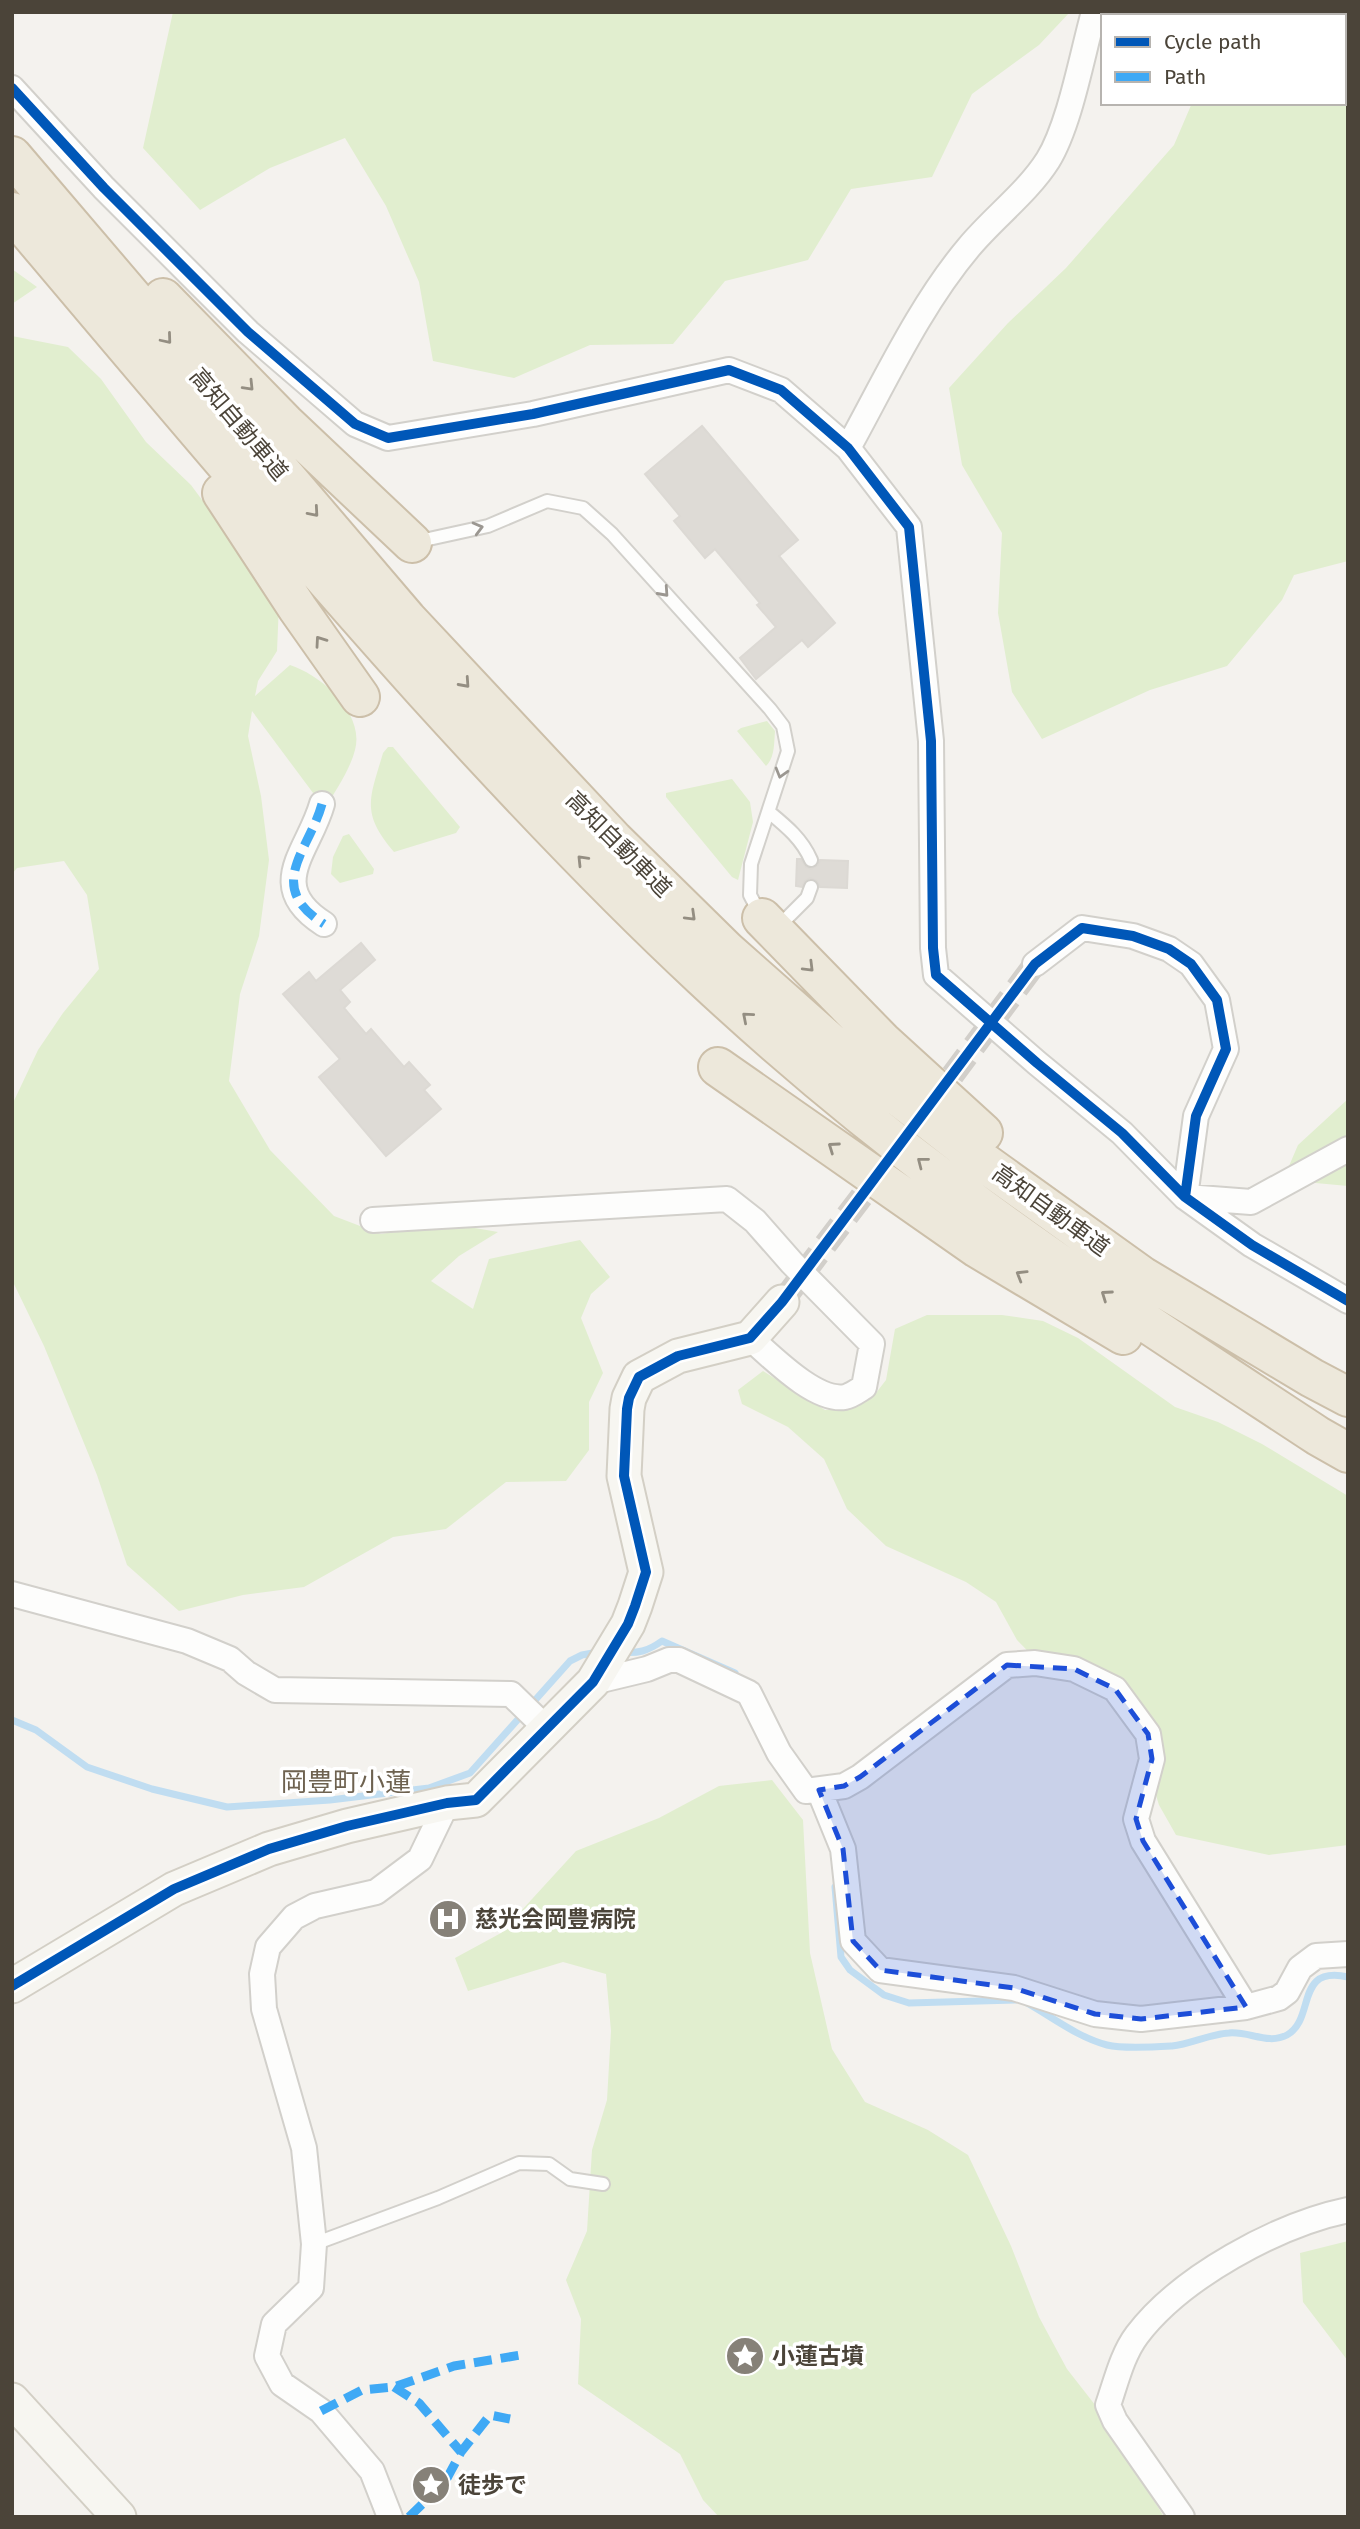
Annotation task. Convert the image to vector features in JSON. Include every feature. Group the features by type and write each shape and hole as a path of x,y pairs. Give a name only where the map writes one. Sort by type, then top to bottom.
{"highway":[{"path":"12,145 285,423 412,543"},
{"name":"高知自動車道","path":"12,156 407,619 614,840 727,951 840,1051 979,1160 1142,1276 1312,1378 1348,1396"},
{"name":"高知自動車道","path":"12,212 392,655 587,865 702,977 817,1079 953,1187 1118,1304 1333,1445"},
{"path":"12,225 188,443 360,697"},
{"path":"768,924 882,1041 991,1141 1312,1378"},
{"path":"718,1067 977,1248 1110,1328 1333,1445"}],"street":[{"path":"848,448 931,300 968,247 1025,190 1048,159 1063,127 1094,12"},
{"path":"12,88 104,188 248,332 355,424 388,438 533,414 729,370 782,390 848,448 909,527 931,741 932,921 936,975 1122,1133 1185,1197 1252,1245 1348,1301"},
{"path":"322,804 296,861 292,877 298,900 310,915 324,924"},
{"path":"1035,964 1082,928 1133,936 1169,949 1191,964 1217,1000 1226,1049 1195,1116 1185,1197"},
{"path":"1185,1197 1251,1202 1348,1149"},
{"path":"373,1220 727,1199 755,1221 792,1264 872,1343 864,1387 846,1397 823,1395 750,1338"},
{"path":"12,1986 174,1889 269,1849 347,1826 447,1803 476,1800 533,1715 606,1662 635,1606 646,1572 624,1476 629,1398 639,1377 678,1356 750,1338 782,1302"},
{"path":"12,1594 187,1641 230,1659 246,1673 275,1690 511,1694 533,1715"},
{"path":"606,1662 647,1669 669,1660 680,1660 749,1693 779,1753 813,1790 843,1849 852,1941 880,1970 1014,1987 1095,2014 1141,2020 1246,2007 1279,1998 1287,1992 1300,1968 1316,1956 1348,1954"},
{"path":"813,1790 844,1786 860,1777 1007,1665 1035,1663 1074,1669 1115,1689 1148,1734 1152,1759 1136,1819 1143,1840 1246,2007"},
{"path":"390,2517 372,2471 321,2411 282,2384 267,2356 274,2324 311,2288 314,2244 304,2148 264,2008 262,1974 268,1947 293,1917 316,1906 376,1892 420,1859 447,1803"},
{"path":"1182,2517 1115,2421 1108,2405 1122,2363 1136,2337 1166,2302 1227,2260 1273,2235 1348,2210"},
{"path":"12,2400 119,2517"}],"lane":[{"path":"412,543 488,526 547,502 583,508 622,544 783,726 788,751 751,864 750,895 768,924 807,898 810,887"},
{"path":"769,812 793,832 806,847 811,860"},
{"path":"314,2244 438,2198 519,2163 549,2164 570,2179 603,2184"}],"highlighted area":[{"path":"1007,1665 1074,1669 1115,1689 1148,1734 1152,1759 1136,1819 1143,1841 1246,2007 1141,2019 1095,2014 1014,1988 880,1970 853,1941 843,1849 819,1790 844,1786 860,1777"}],"green space":[{"path":"173,12 1070,12 1039,45 972,94 932,177 851,189 808,260 725,281 673,344 590,345 514,378 433,361 419,282 386,206 345,138 270,168 200,210 143,148"},
{"path":"1348,12 1348,561 1294,575 1282,600 1227,666 1150,690 1042,739 1012,692 998,613 1002,533 962,465 949,388 1008,323 1066,268 1174,145 1191,105 1346,105 1346,14 1200,14"},
{"path":"12,269 37,287 12,304"},
{"path":"12,336 68,347 101,379 146,442 191,485 279,604 277,651 258,681 255,696 290,665 315,677 338,697 353,723 356,736 353,758 325,809 252,711 248,736 261,796 269,860 259,936 240,994 229,1081 270,1150 334,1216 381,1234 446,1223 498,1232 459,1256 431,1281 473,1309 489,1259 580,1240 610,1277 591,1294 581,1318 603,1373 589,1402 589,1450 566,1481 506,1482 446,1529 393,1537 304,1587 243,1595 179,1611 127,1565 97,1475 44,1346 12,1280 12,1105 38,1050 63,1013 99,969 87,895 64,861 17,868 12,874"},
{"path":"767,721 775,731 773,754 766,766 737,731"},
{"path":"388,747 393,747 460,827 456,833 394,852 376,826 371,804 378,769"},
{"path":"732,779 750,802 753,822 738,880 732,877 666,797 666,793"},
{"path":"349,834 374,869 373,874 340,883 331,874 333,857 343,836"},
{"path":"1348,1099 1348,1186 1283,1180 1298,1145"},
{"path":"927,1315 1002,1315 1043,1321 1078,1338 1175,1407 1218,1422 1262,1444 1348,1496 1348,1845 1269,1855 1176,1835 1159,1805 1133,1720 1101,1683 1055,1679 1017,1640 996,1602 966,1582 886,1546 847,1509 824,1459 788,1427 742,1404 738,1390 763,1371 825,1410 855,1407 876,1393 886,1380 895,1329"},
{"path":"772,1780 803,1820 810,1953 832,2049 865,2102 928,2130 968,2155 1011,2246 1039,2317 1067,2369 1099,2410 1164,2517 719,2517 703,2500 680,2454 578,2384 581,2319 566,2280 587,2231 592,2150 607,2100 611,2031 606,1974 563,1962 468,1991 455,1958 501,1933 576,1851 659,1818 719,1786"},
{"path":"1348,2241 1348,2361 1303,2302 1300,2253"}],"building":[{"path":"702,426 798,540 779,556 835,623 808,647 802,640 756,679 740,658 776,627 757,605 760,603 715,549 705,558 674,521 680,516 645,474"},
{"path":"797,859 801,859 806,867 811,869 818,865 820,860 848,861 847,888 820,887 817,881 810,878 802,887 796,886"},
{"path":"361,943 375,960 340,990 350,1002 344,1008 366,1034 371,1029 404,1067 409,1062 430,1085 424,1090 441,1109 386,1156 319,1077 340,1059 283,994 309,972 316,981"}],"waterway":[{"path":"620,1652 642,1651 662,1641 735,1673"},
{"path":"12,1720 36,1730 87,1767 152,1789 227,1807 330,1800 429,1788 470,1773 570,1661 598,1652"},
{"path":"835,1887 841,1957 850,1970 884,1995 909,2003 1015,2000"},
{"path":"1027,2003 1086,2037 1114,2046 1172,2046 1229,2033 1273,2039 1287,2035 1296,2027 1308,1996 1320,1979 1331,1975 1348,1977"}],"tunnel":[{"path":"931,1104 1035,964"},
{"path":"782,1302 884,1167"}],"marked path":[{"path":"322,804 301,853 294,882 297,896 306,910 324,924"},
{"path":"321,2411 362,2390 394,2387 454,2366 521,2355"},
{"path":"394,2387 419,2403 461,2452"},
{"path":"409,2517 445,2482 461,2452 490,2415 510,2419"}],"cycle path":[{"path":"12,88 104,188 248,332 355,424 388,438 533,414 729,370 781,390 848,448 909,527 931,741 933,948 936,975 1122,1133 1185,1197 1252,1245 1348,1301"},
{"path":"12,1986 174,1889 269,1849 347,1826 447,1803 476,1800 593,1682 628,1624 635,1606 646,1572 624,1476 627,1409 639,1377 678,1356 750,1338 782,1302 1035,964 1082,928 1133,936 1169,949 1191,964 1217,1000 1226,1049 1196,1116 1185,1197"}],"place":[{"name":"慈光会岡豊病院","path":"448,1919"},
{"name":"小蓮古墳","path":"745,2356"},
{"name":"徒歩で","path":"431,2485"}],"district":[{"name":"岡豊町小蓮","path":"346,1782"}]}
